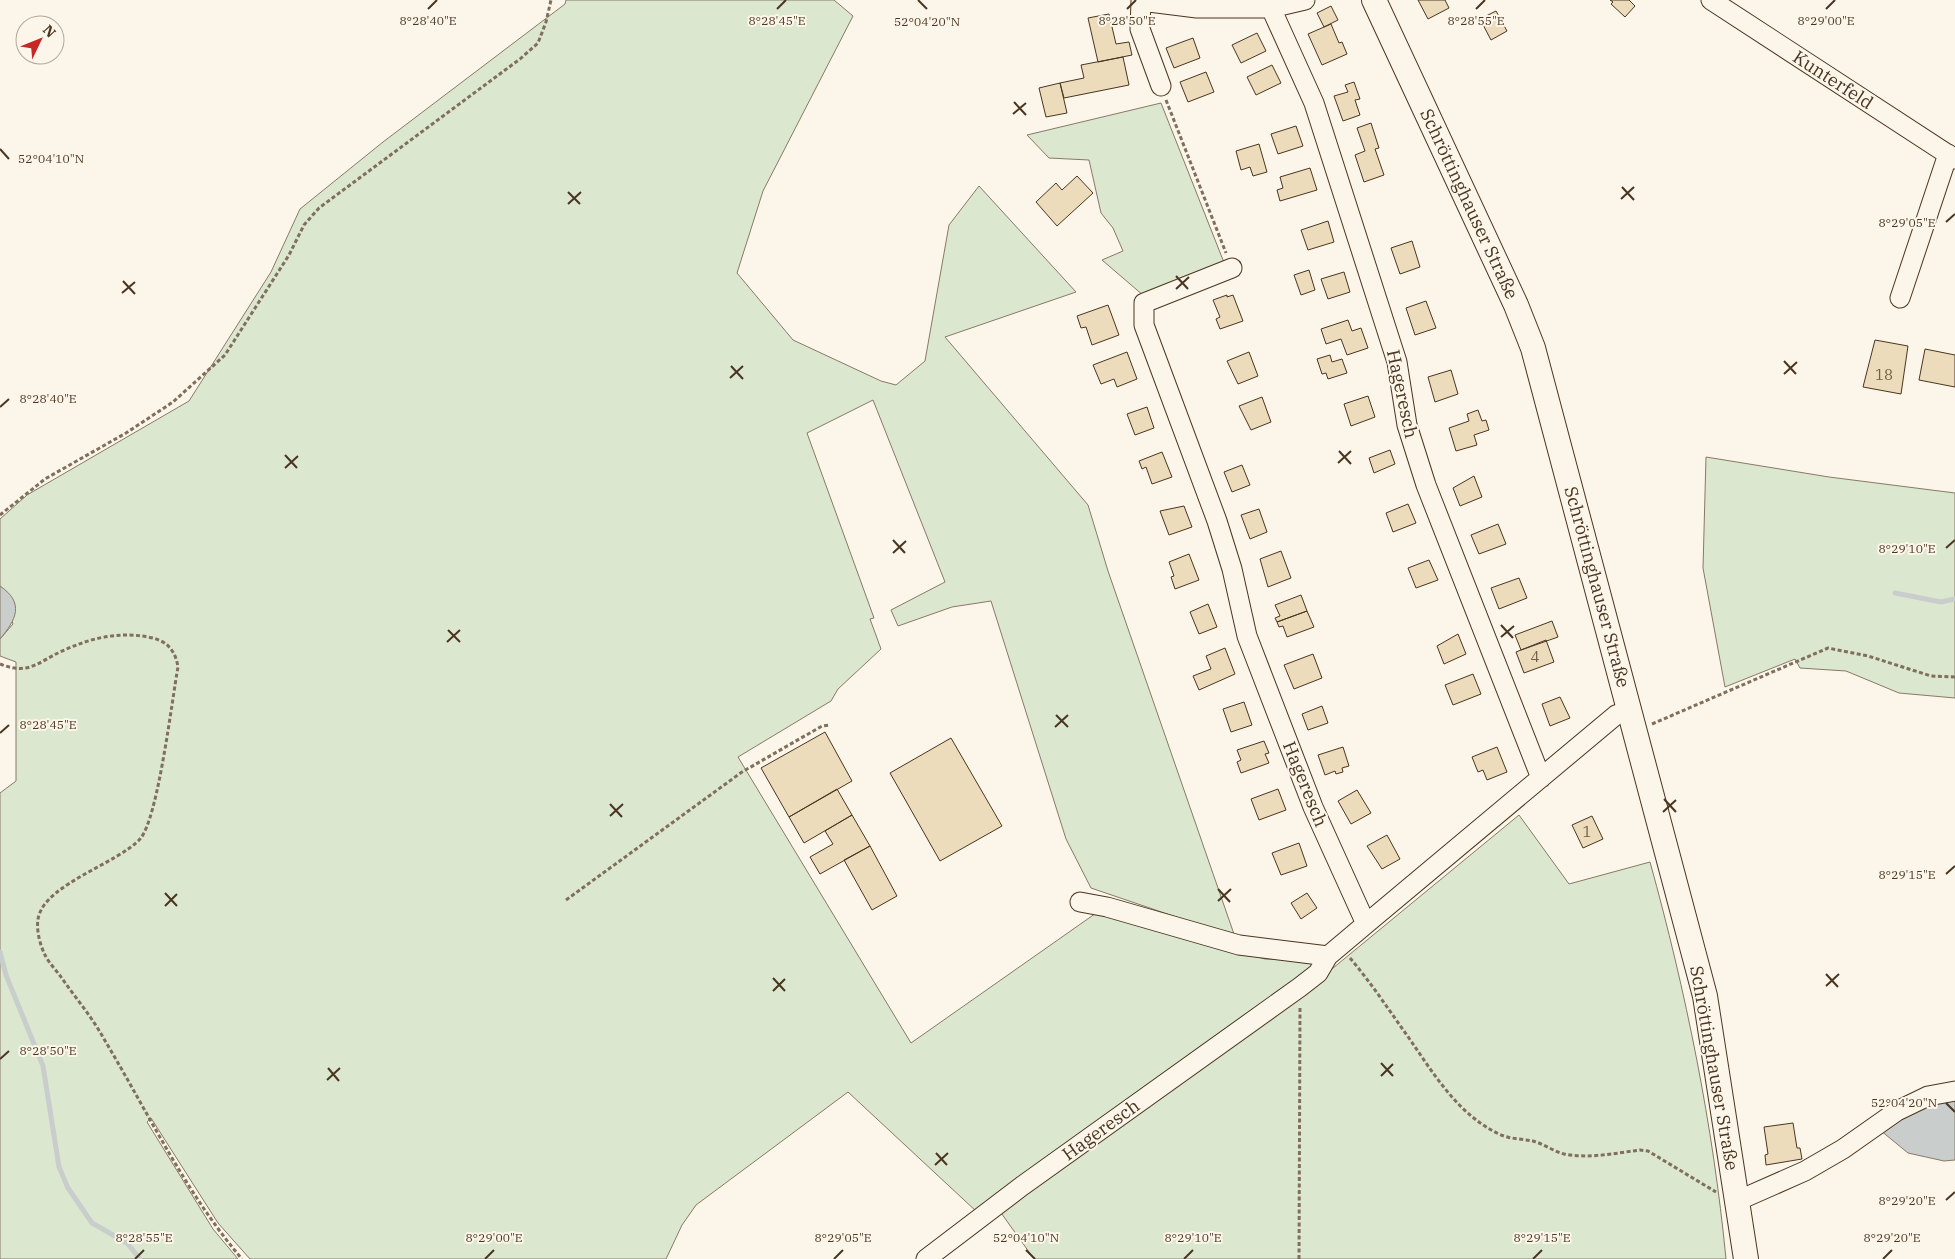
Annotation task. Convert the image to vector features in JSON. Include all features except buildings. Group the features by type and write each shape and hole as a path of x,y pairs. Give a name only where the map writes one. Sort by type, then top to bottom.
{"main road":[{"name":"Schröttinghauser Straße","path":"1374,0 1516,305 1532,348 1705,996 1746,1259"}],"street":[{"path":"1161,86 1140,29 1141,1 1197,8 1271,8 1305,0"},
{"name":"Kunterfeld","path":"1711,0 1951,157"},
{"name":"Hageresch","path":"1271,8 1314,103 1398,362 1406,425 1426,485 1541,778"},
{"path":"1900,298 1951,157"},
{"name":"Hageresch","path":"1232,268 1144,303 1144,325 1220,529 1247,636 1313,807 1366,924"},
{"name":"Hageresch","path":"926,1259 1022,1186 1318,973 1334,951 1616,715 1632,720"},
{"path":"1080,902 1107,907 1238,945 1334,951"},
{"path":"1737,1201 1805,1171 1843,1149 1897,1111 1928,1096 1955,1091"}],"path":[{"path":"0,515 45,479 126,433 173,402 225,356 289,255 304,225 319,208 520,59 538,42 546,22 551,0"},
{"path":"1161,86 1232,268"},
{"path":"0,664 8,667 31,667 89,640 108,635 130,634 162,640 170,646 176,655 178,667 156,797 147,829 140,840 74,880 47,902 39,914 37,927 46,956 104,1038 149,1120 215,1227 242,1259"},
{"path":"1632,720 1722,694 1828,648 1868,656 1931,676 1955,677"},
{"path":"566,900 742,772 822,726 830,725"},
{"path":"1334,951 1369,981 1438,1080 1457,1103 1479,1123 1501,1135 1534,1142 1565,1154 1585,1156 1648,1151 1707,1185 1726,1199 1737,1201"},
{"path":"1299,1259 1300,987"}],"green space":[{"path":"566,0 834,0 853,16 763,191 737,273 793,340 881,381 896,385 925,361 949,225 979,186 1076,292 945,337 1088,505 1108,571 1235,937 1091,888 1066,839 991,601 952,607 898,626 891,610 945,582 873,400 807,433 874,618 870,619 881,649 838,689 831,701 738,757 911,1043 1099,911 1265,959 1314,959 1310,987 1519,815 1569,884 1650,862 1675,960 1697,1059 1714,1159 1726,1259 1034,1259 999,1210 977,1212 848,1092 696,1205 682,1225 666,1259 250,1259 218,1223 151,1118 147,1122 213,1229 238,1259 0,1259 0,793 16,781 16,662 0,656 0,639 13,624 0,586 0,519 27,495 189,401 271,272 300,209 383,142 565,4"},
{"path":"1161,103 1225,265 1144,296 1102,260 1123,251 1113,228 1101,213 1089,160 1049,158 1027,135"},
{"path":"1706,457 1829,477 1955,493 1955,698 1899,693 1846,671 1800,668 1795,659 1725,687 1703,568"}],"shaded area":[{"path":"0,586 13,599 15,612 14,618 0,639"},
{"path":"1955,1097 1955,1160 1944,1161 1908,1153 1880,1130 1904,1113"}],"waterway":[{"path":"1895,593 1941,602 1955,599"},
{"path":"0,952 6,975 43,1066 59,1167 68,1188 92,1223 127,1243 140,1259"}]}
